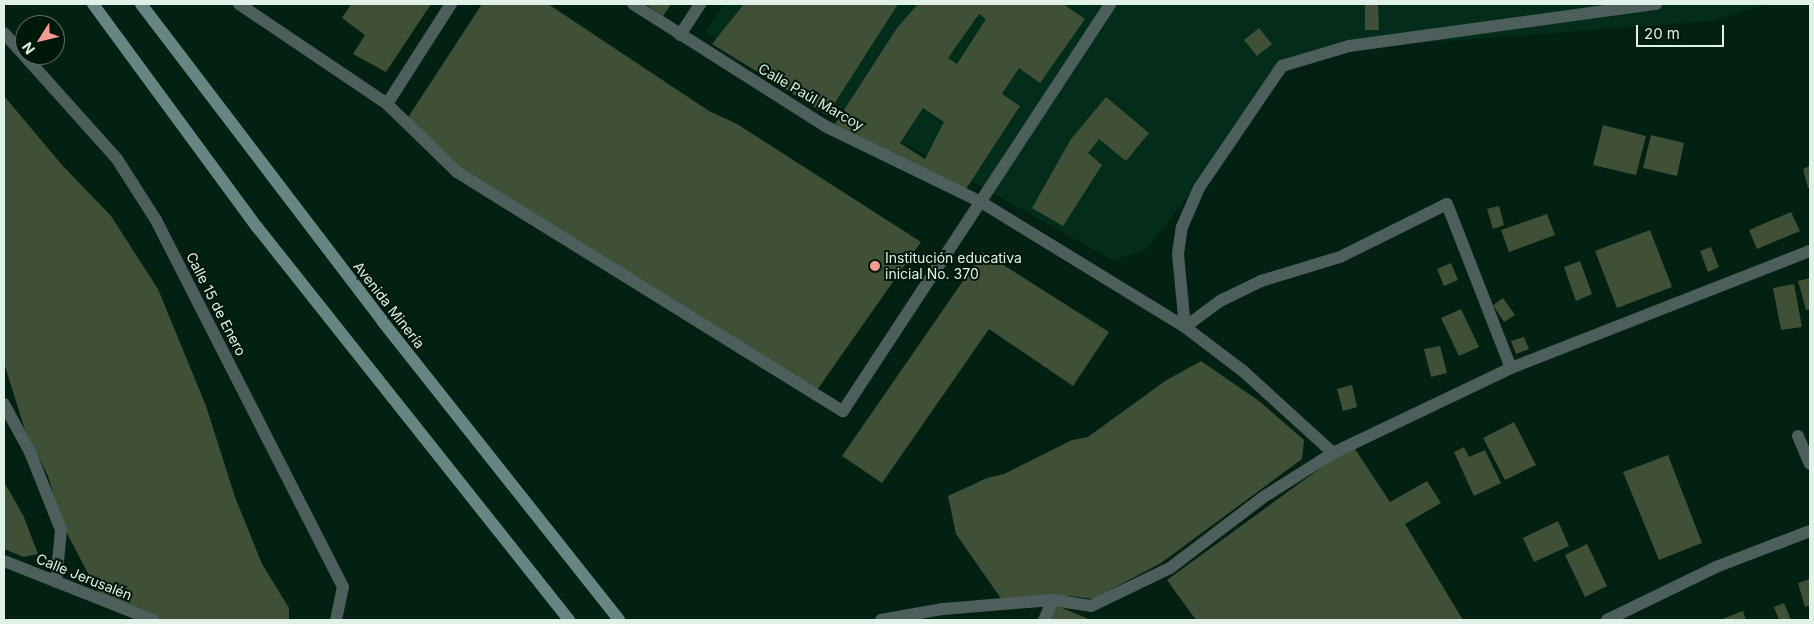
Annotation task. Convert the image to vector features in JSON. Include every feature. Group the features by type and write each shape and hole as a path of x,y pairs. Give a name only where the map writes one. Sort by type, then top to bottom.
{"main road":[{"path":"93,4 257,227 569,620"},
{"name":"Avenida Minería","path":"141,4 383,322 619,620"}],"street":[{"path":"238,4 387,104 457,172 842,411 1110,4"},
{"path":"387,104 451,4"},
{"name":"Calle Paúl Marcoy","path":"633,4 827,127 981,202 1185,327 1242,371 1333,453"},
{"path":"680,35 700,4"},
{"path":"1185,327 1178,254 1182,227 1199,188 1282,66 1349,46 1656,4"},
{"name":"Calle 15 de Enero","path":"4,33 117,159 156,220 343,587 336,620"},
{"path":"1185,327 1220,301 1261,280 1340,257 1447,204 1512,368"},
{"path":"882,620 943,609 1053,600 1091,606 1170,568 1264,496 1333,453 1512,368 1810,251"},
{"path":"4,404 30,452 61,530 56,582"},
{"path":"1798,436 1810,464"},
{"path":"1606,620 1716,567 1810,532"},
{"name":"Calle Jerusalén","path":"4,561 153,620"},
{"path":"1044,620 1053,600"}],"shaded area":[{"path":"724,4 1767,4 1712,21 1312,51 1278,80 1145,251 1112,260 705,32"}],"building":[{"path":"351,4 431,4 386,72 353,54 365,35 342,18"},
{"path":"482,4 548,4 709,111 737,124 921,242 817,390 458,167 407,119"},
{"path":"646,4 671,4 663,16"},
{"path":"744,4 898,4 827,115 712,44"},
{"path":"918,4 1063,4 1085,19 1040,83 1019,68 1002,94 1020,106 964,192 835,124 897,28","holes":["979,14 986,19 957,64 948,58","923,108 944,122 925,159 900,143"]},
{"path":"1365,4 1378,4 1379,30 1365,30"},
{"path":"1259,28 1272,44 1257,56 1244,40"},
{"path":"4,96 62,165 111,216 158,289 206,406 235,497 262,564 289,608 289,620 161,620 99,594 62,524 48,476 25,430 4,363"},
{"path":"1106,97 1149,133 1126,161 1099,139 1088,153 1102,165 1063,226 1032,208 1071,139"},
{"path":"1603,125 1646,136 1636,175 1593,165"},
{"path":"1651,135 1684,143 1677,176 1643,168"},
{"path":"1810,166 1810,187 1808,188 1803,169"},
{"path":"1499,206 1504,225 1493,229 1487,209"},
{"path":"1791,212 1800,231 1757,249 1749,230"},
{"path":"1547,214 1555,235 1509,252 1501,230"},
{"path":"1650,230 1672,287 1617,308 1595,251"},
{"path":"1711,247 1719,267 1708,272 1700,251"},
{"path":"983,252 1109,332 1073,386 989,329 882,483 842,456"},
{"path":"1580,261 1592,294 1576,301 1564,267"},
{"path":"1451,263 1458,280 1444,286 1437,269"},
{"path":"1810,278 1810,309 1806,310 1798,281"},
{"path":"1794,284 1802,327 1781,330 1773,288"},
{"path":"1503,298 1515,315 1504,322 1493,305"},
{"path":"1461,309 1479,347 1459,356 1441,318"},
{"path":"1524,337 1529,349 1516,354 1511,341"},
{"path":"1440,346 1447,373 1431,377 1424,349"},
{"path":"1201,361 1259,401 1304,440 1302,459 1161,563 1093,599 1070,596 1002,600 956,534 948,496 987,478 1004,474 1072,440 1088,437 1165,381"},
{"path":"1352,385 1357,407 1343,411 1337,389"},
{"path":"1514,422 1536,465 1505,480 1483,438"},
{"path":"1464,447 1469,457 1485,450 1501,483 1474,496 1454,452"},
{"path":"1355,449 1390,502 1427,481 1441,503 1405,524 1463,620 1196,620 1167,580 1337,456"},
{"path":"1668,455 1702,543 1659,560 1623,472"},
{"path":"4,482 23,515 38,554 24,557 4,549"},
{"path":"1558,521 1569,546 1534,562 1523,538"},
{"path":"1587,544 1607,586 1585,597 1565,555"},
{"path":"1810,579 1810,605 1805,607 1798,583"},
{"path":"1784,603 1791,620 1779,620 1774,607"},
{"path":"1053,604 1091,620 1046,620"},
{"path":"1743,611 1746,620 1720,620"}],"place":[{"name":"Institución educativa inicial No. 370","path":"875,266"}]}
